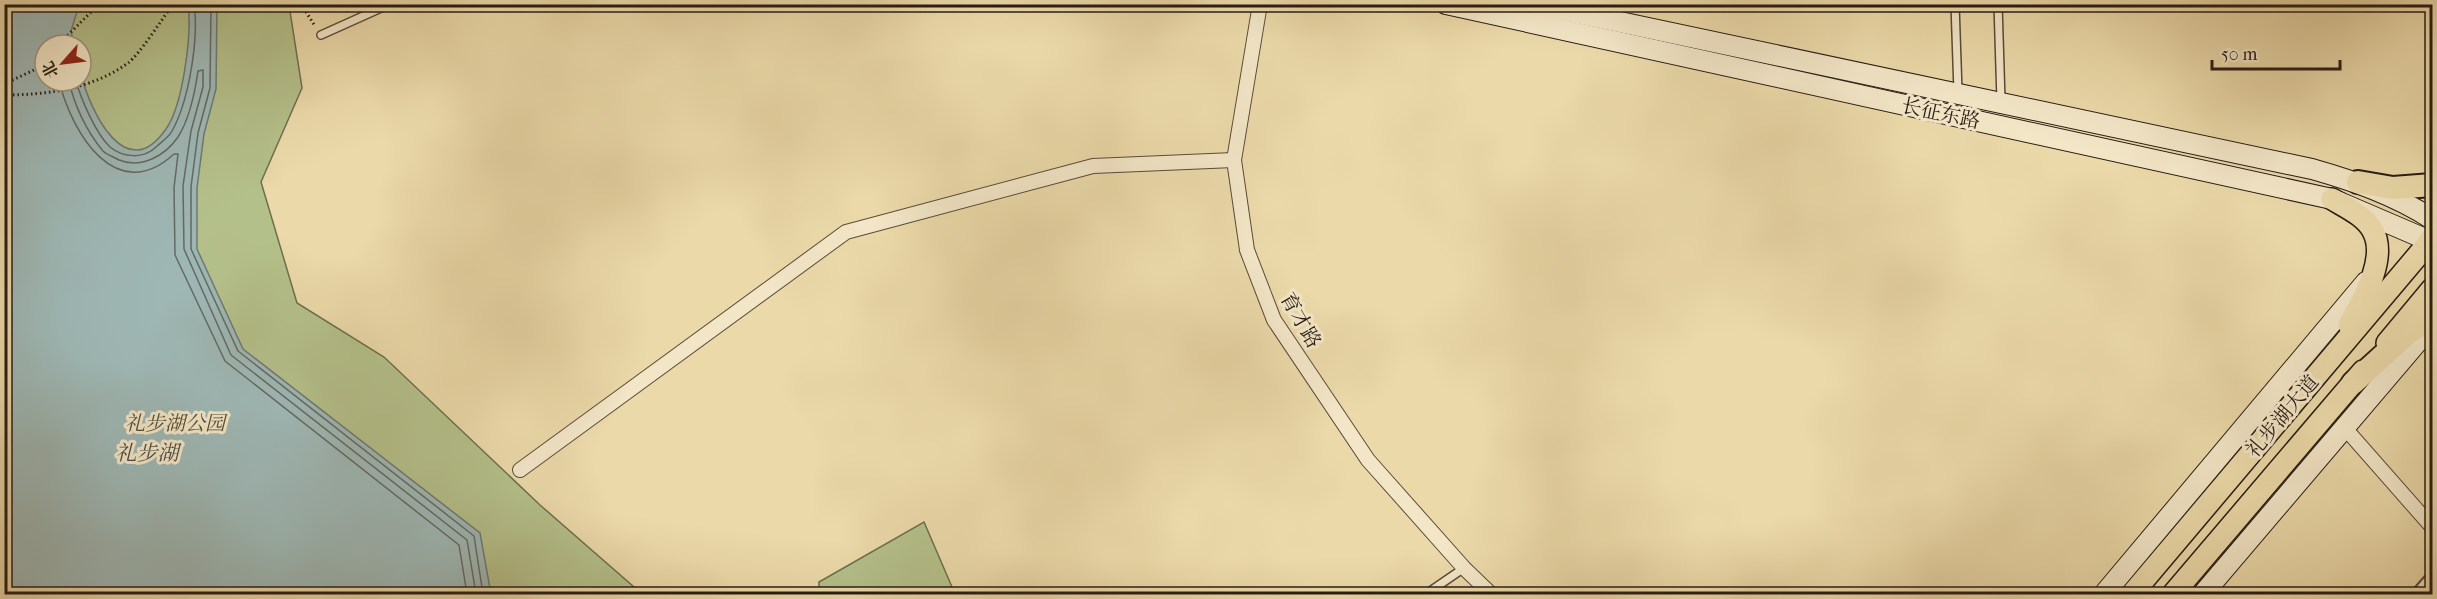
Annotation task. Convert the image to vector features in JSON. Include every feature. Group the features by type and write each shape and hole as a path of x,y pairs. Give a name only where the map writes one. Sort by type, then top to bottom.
{"highway":[{"path":"2358,182 2393,188 2433,184"},
{"path":"2353,383 2409,333 2433,319"}],"main road":[{"name":"长征东路","path":"1446,4 2332,199 2432,235"},
{"name":"长征东路","path":"1535,4 2312,168 2358,182 2409,204 2432,235"},
{"path":"2331,358 2358,309 2372,276 2378,245 2373,231 2359,215 2332,199"},
{"name":"礼步湖大道","path":"2132,594 2432,235"},
{"path":"2104,594 2372,276"},
{"name":"礼步湖大道","path":"2173,594 2433,289"},
{"path":"2203,594 2433,325"}],"street":[{"name":"育才路","path":"1260,4 1234,160 1247,250 1274,320 1368,460 1464,568 1491,594"},
{"path":"520,470 846,232 1093,166 1234,160"},
{"path":"2344,427 2433,527"},
{"path":"2417,594 2433,577"}],"lane":[{"path":"321,35 390,4"},
{"path":"1955,4 1958,94"},
{"path":"1998,4 2001,103"},
{"path":"1426,594 1464,568"}],"path":[{"path":"69,33 99,4"},
{"path":"4,95 37,95 84,86 129,63 173,4"},
{"path":"301,4 321,35"},
{"path":"4,84 33,70"}],"green space":[{"name":"礼步湖","path":"4,5 289,5 302,88 261,182 297,303 384,357 540,505 642,594 5,594"},
{"path":"924,522 955,594 819,594 819,582"}],"water":[{"name":"礼步湖","path":"4,5 79,5 71,33 33,33 33,93 87,93 101,123 112,137 124,147 137,150 151,145 166,129 177,104 185,69 189,33 188,5 217,5 216,89 204,134 197,188 197,249 243,349 480,533 491,594 5,594"}],"park label":[{"name":"礼步湖公园","path":"175,423"}]}
